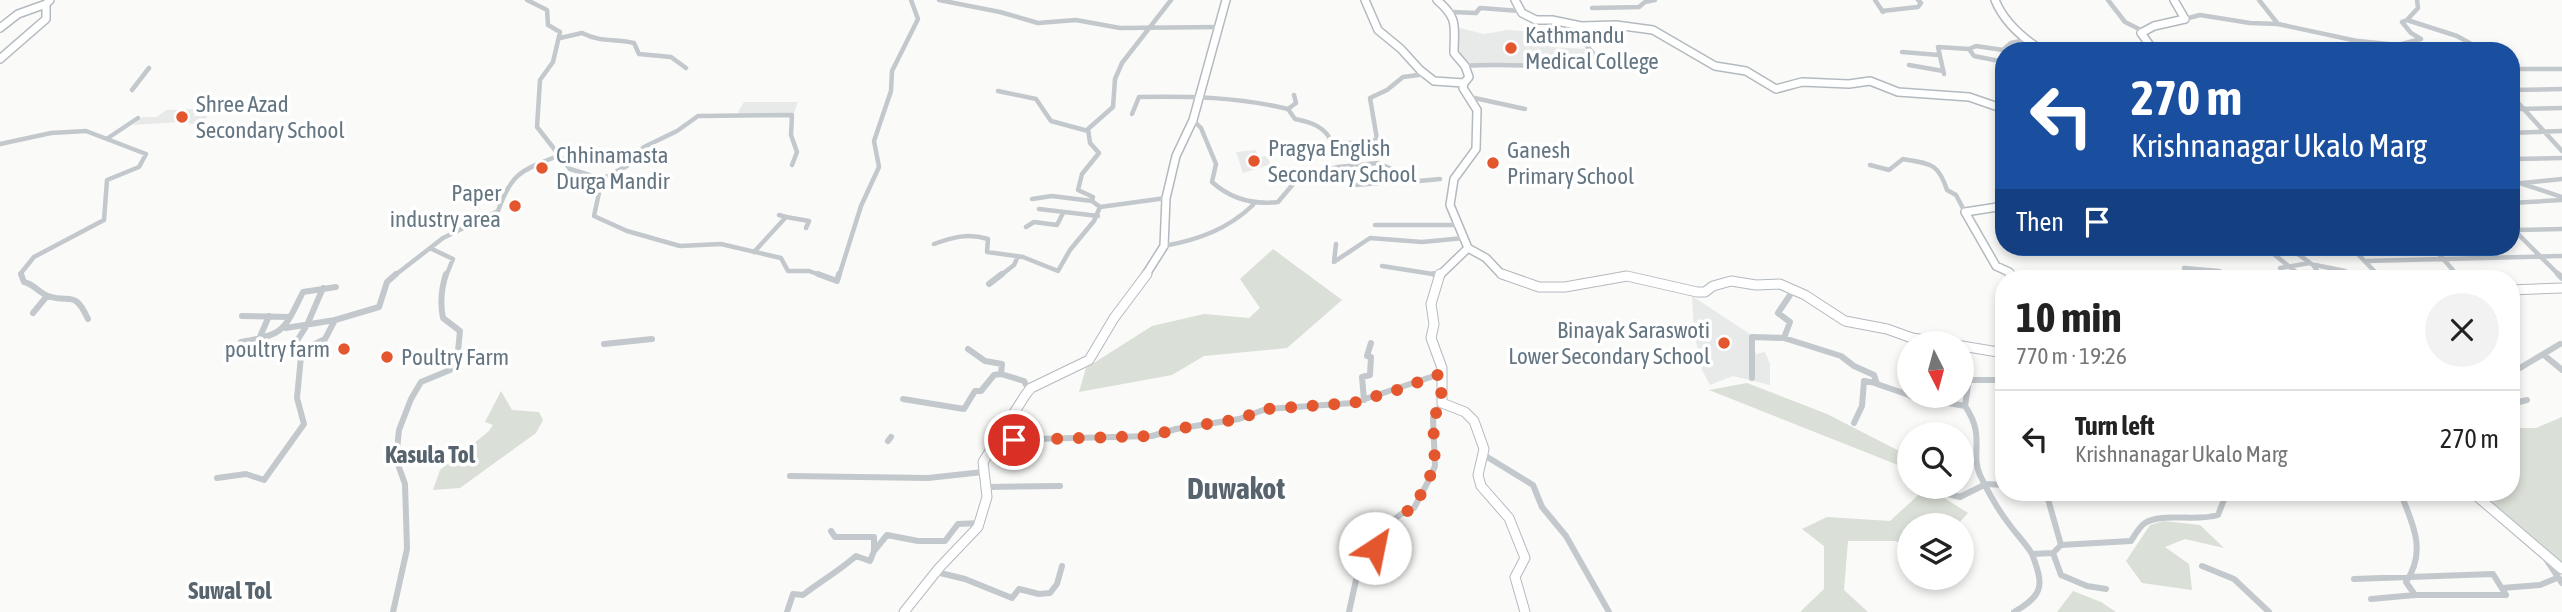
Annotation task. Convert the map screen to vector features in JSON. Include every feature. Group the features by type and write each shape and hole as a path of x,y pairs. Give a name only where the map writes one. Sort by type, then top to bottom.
{"street":[{"path":"527,0 547,10 548,25 560,32 553,62 540,80 542,93 536,119 540,132 570,169 602,179"},
{"path":"792,165 797,152 791,135 792,115 698,116 677,131 643,147 627,166 602,179 594,216 680,246 721,244 781,258 791,272 809,271 838,281 861,206 879,167 874,141 891,91 892,71 918,19 911,0"},
{"path":"939,0 1000,12 1038,23 1076,20 1120,28 1219,27"},
{"path":"1092,201 1093,197 1078,190 1079,178 1098,153 1089,143 1089,125 1113,108 1117,91 1115,79 1122,67 1122,59 1152,27 1171,0"},
{"path":"904,612 981,523 986,505 985,456 1029,390 1089,360 1114,318 1160,256 1164,246 1166,198 1176,156 1193,120 1226,0"},
{"path":"1366,0 1378,30 1426,75 1438,82 1464,83"},
{"path":"1437,0 1451,12 1454,20 1454,53 1465,66 1469,77 1463,88 1477,110 1476,149 1454,178 1450,205 1468,248 1486,258 1501,274 1539,287 1565,287 1627,276 1697,292 1705,292 1713,286 1731,281 1756,285 1780,284 1794,289 1836,317 1854,324 1897,333"},
{"path":"1515,0 1520,11"},
{"path":"1592,8 1639,7 1645,2 1656,0"},
{"path":"1875,0 1883,11 1918,7 1921,3 1918,0"},
{"path":"1995,0 2003,19 2016,27 2028,42"},
{"path":"2108,0 2127,23 2143,31 2200,15 2250,23 2278,24 2361,42"},
{"path":"2174,0 2185,19"},
{"path":"2259,0 2278,24"},
{"path":"2415,42 2421,39 2402,22 2418,8 2417,0"},
{"path":"0,28 18,14 48,2 46,19 0,59"},
{"path":"1451,12 1476,13 1479,8 1520,11 1536,20 1552,20 1581,26 1616,25 1653,30 1715,66 1746,71 1776,89 1802,82 1849,84 1870,80 1896,92 1969,97 1995,106"},
{"path":"2407,20 2434,31 2452,33 2468,42"},
{"path":"1465,66 1513,63 1538,67 1588,68 1593,53 1581,42 1578,33 1581,26"},
{"path":"2143,31 2141,35 2147,42"},
{"path":"560,38 582,33 597,41 618,39 634,43 639,54 671,57 686,68"},
{"path":"2016,42 2025,40"},
{"path":"1909,65 1944,72 1938,47 1969,49 1976,46 1995,49"},
{"path":"1969,49 1974,56 1995,60"},
{"path":"1902,52 1939,55"},
{"path":"132,90 149,68"},
{"path":"2520,69 2562,69"},
{"path":"1132,114 1139,97 1249,100 1288,109 1295,119 1313,123 1329,135 1332,143 1375,140 1377,137 1370,98 1387,90 1403,77 1426,75"},
{"path":"2520,91 2562,89"},
{"path":"998,91 1036,99 1043,116 1049,121 1088,131"},
{"path":"1288,109 1296,103 1294,95"},
{"path":"1469,97 1525,109"},
{"path":"2520,103 2562,151"},
{"path":"2520,108 2562,108"},
{"path":"108,138 138,118"},
{"path":"1193,120 1200,128 1216,164 1212,179 1214,184 1253,205 1278,202 1299,177 1338,167 1378,163 1419,181 1440,179"},
{"path":"2520,132 2562,131"},
{"path":"0,144 51,133 94,133 146,154 139,167 107,180 104,220 60,242 25,264 21,273 24,282 33,284 47,296 68,297 80,304 88,319"},
{"path":"286,328 335,320 379,307 387,282 421,253 432,249 443,238 477,225 498,211 506,187 521,170 558,156"},
{"path":"1870,165 1889,170 1899,161 1909,158 1936,166 1941,171 1946,188 1956,195 1996,266 2005,270"},
{"path":"2520,159 2562,158"},
{"path":"1357,185 1390,182 1407,176"},
{"path":"2521,184 2562,179"},
{"path":"2521,184 2562,198"},
{"path":"1032,199 1052,196 1092,201 1100,207 1166,198"},
{"path":"2520,202 2562,198"},
{"path":"1164,246 1223,228 1253,205"},
{"path":"934,244 956,236 976,234 988,239 987,251 1018,256 1062,270 1068,254 1098,216 1100,207"},
{"path":"1965,212 1995,207"},
{"path":"1039,209 1098,216"},
{"path":"1026,227 1034,222 1057,225 1063,213"},
{"path":"779,215 809,221 806,228"},
{"path":"754,252 786,217"},
{"path":"1375,225 1458,225"},
{"path":"2520,229 2562,229"},
{"path":"2520,237 2562,278"},
{"path":"1336,244 1334,262 1370,239 1422,242 1464,238"},
{"path":"1349,612 1356,580 1367,567 1382,528 1414,508 1435,466 1433,418 1442,403 1441,368 1431,338 1434,324 1431,304 1439,275 1468,248"},
{"path":"393,612 394,591 407,553 405,480 396,461 397,432 419,384 428,377 450,370 460,335 458,328 443,318 441,310 443,279 453,258 432,249"},
{"path":"989,284 1014,265 1018,256"},
{"path":"2278,256 2296,270"},
{"path":"2284,260 2302,256 2316,270"},
{"path":"2361,256 2374,270"},
{"path":"2440,256 2453,270"},
{"path":"2366,261 2562,256"},
{"path":"2280,268 2312,264 2340,270"},
{"path":"1382,265 1439,275"},
{"path":"2184,268 2207,270"},
{"path":"293,347 307,325 323,288"},
{"path":"241,342 275,337 286,328 303,292 336,288"},
{"path":"2520,290 2562,288"},
{"path":"1784,338 1790,322 1778,313 1794,289"},
{"path":"33,313 47,296"},
{"path":"242,316 290,317"},
{"path":"259,340 269,316"},
{"path":"217,478 246,474 264,480 304,424 297,398 301,356 309,347 325,339 335,320"},
{"path":"1752,378 1752,337 1769,335 1841,356 1854,366 1874,375 1876,383"},
{"path":"604,344 652,339"},
{"path":"1364,400 1362,377 1370,375 1368,367 1371,357 1367,356 1371,343"},
{"path":"2520,368 2560,344"},
{"path":"1974,347 1995,350"},
{"path":"968,349 985,361 1002,364 1001,374"},
{"path":"2544,355 2562,370"},
{"path":"904,399 964,409 975,391 981,391 994,375 1001,374 1024,381 1029,390"},
{"path":"997,440 1152,436 1176,429 1239,419 1266,409 1364,400 1440,374"},
{"path":"1974,380 1995,380"},
{"path":"1854,423 1862,406 1861,388 1864,382 1897,390"},
{"path":"2520,402 2527,400"},
{"path":"1442,403 1471,417 1484,455 1478,475 1481,486 1509,518 1525,558 1516,577 1525,612"},
{"path":"1966,408 1974,419 1980,458 1978,471 1995,499"},
{"path":"1484,455 1533,485 1542,507 1566,536 1609,612"},
{"path":"790,476 928,478 984,472"},
{"path":"1974,493 1986,484 1995,484"},
{"path":"987,487 1060,486"},
{"path":"1996,501 2011,527 2024,540 2032,554 2042,585 2040,591 2014,612"},
{"path":"2049,501 2061,545"},
{"path":"2032,554 2053,553 2061,545 2131,541 2146,522 2161,518 2207,521 2218,515 2223,501"},
{"path":"2404,501 2418,531 2418,564 2406,582 2415,595"},
{"path":"2482,501 2543,553 2560,577 2540,585 2502,588"},
{"path":"787,612 793,594 803,595 828,576 835,575 856,556 870,561 874,551 887,535 918,541 946,541 958,524 981,523"},
{"path":"831,531 835,537 874,537 874,551"},
{"path":"2053,553 2061,575 2087,586 2106,589"},
{"path":"936,572 959,576 1012,598 1019,589 1052,594 1056,591 1062,566"},
{"path":"2202,566 2234,579 2269,612"},
{"path":"2354,579 2493,574 2506,595 2415,595 2371,599"}],"shaded area":[{"name":"Kathmandu Medical College","path":"1452,26 1484,34 1508,30 1549,33 1551,47 1588,49 1591,53 1588,68 1465,66 1455,57"},
{"path":"744,102 798,102 794,113 740,114 738,112"},
{"name":"Shree Azad Secondary School","path":"198,109 194,116 208,116 200,125 181,122 133,125 143,117 157,117 166,110"},
{"name":"Pragya English Secondary School","path":"1256,150 1258,158 1266,156 1271,164 1243,173 1236,152"},
{"path":"1273,249 1342,300 1287,348 1204,356 1172,375 1079,392 1086,368 1152,326 1204,314 1249,318 1260,308 1240,279"},
{"name":"Binayak Saraswoti Lower Secondary School","path":"1692,296 1750,334 1756,354 1765,352 1770,364 1770,385 1733,376 1710,385 1702,370 1694,332"},
{"path":"1747,383 1827,414 1897,450 1897,465 1709,390"},
{"path":"501,391 512,410 539,412 543,420 536,433 460,488 433,490 440,470 493,425 485,422"},
{"path":"2562,417 2562,563 2486,501 2520,501 2520,428 2536,428"},
{"path":"1914,499 1946,499 1968,513 1899,513"},
{"path":"1897,515 1897,542 1848,541 1844,590 1868,612 1800,612 1824,589 1824,546 1802,529 1827,517 1890,521"},
{"path":"2164,521 2200,525 2224,548 2185,539 2165,547 2189,564 2192,590 2142,583 2126,561 2150,525"},
{"path":"2073,591 2101,602 2116,612 2057,612"}],"place":[{"name":"Kathmandu Medical College","path":"1511,48"},
{"name":"Shree Azad Secondary School","path":"182,117"},
{"name":"Pragya English Secondary School","path":"1254,161"},
{"name":"Ganesh Primary School","path":"1493,163"},
{"name":"Chhinamasta Durga Mandir","path":"542,168"},
{"name":"Paper industry area","path":"515,206"},
{"name":"Binayak Saraswoti Lower Secondary School","path":"1724,343"},
{"name":"poultry farm","path":"344,349"},
{"name":"Poultry Farm","path":"387,357"}],"district":[{"name":"Kasula Tol","path":"430,455"},
{"name":"Duwakot","path":"1236,489"},
{"name":"Suwal Tol","path":"230,591"}],"route":[{"path":"1014,440 1152,436 1176,429 1239,419 1266,409 1353,403 1440,374 1442,403 1433,418 1435,466 1414,508 1382,528 1375,548"}]}
